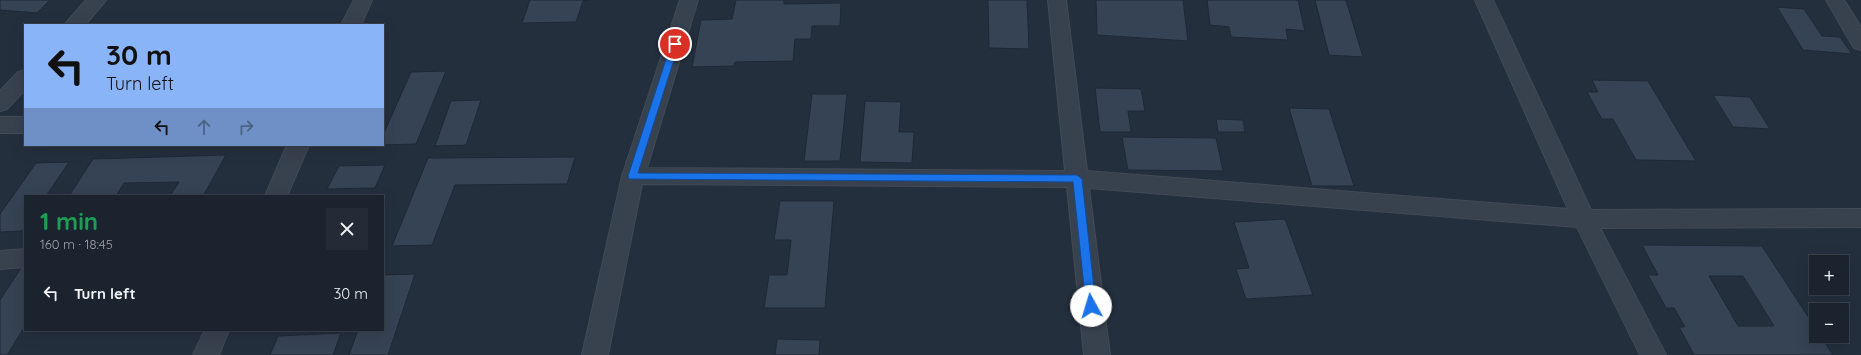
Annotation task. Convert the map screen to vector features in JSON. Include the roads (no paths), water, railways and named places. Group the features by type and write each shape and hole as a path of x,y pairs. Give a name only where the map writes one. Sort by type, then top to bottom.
{"street":[{"path":"75,24 97,0"},
{"path":"352,24 363,0"},
{"path":"595,355 633,176 689,0"},
{"path":"1057,0 1097,355"},
{"path":"1484,0 1584,219 1653,355"},
{"path":"1835,0 1861,43"},
{"path":"0,104 24,78"},
{"path":"0,125 24,125"},
{"path":"276,195 298,146"},
{"path":"633,176 1077,179 1584,219 1861,218"},
{"path":"0,260 24,258"},
{"path":"206,355 217,331"}]}
